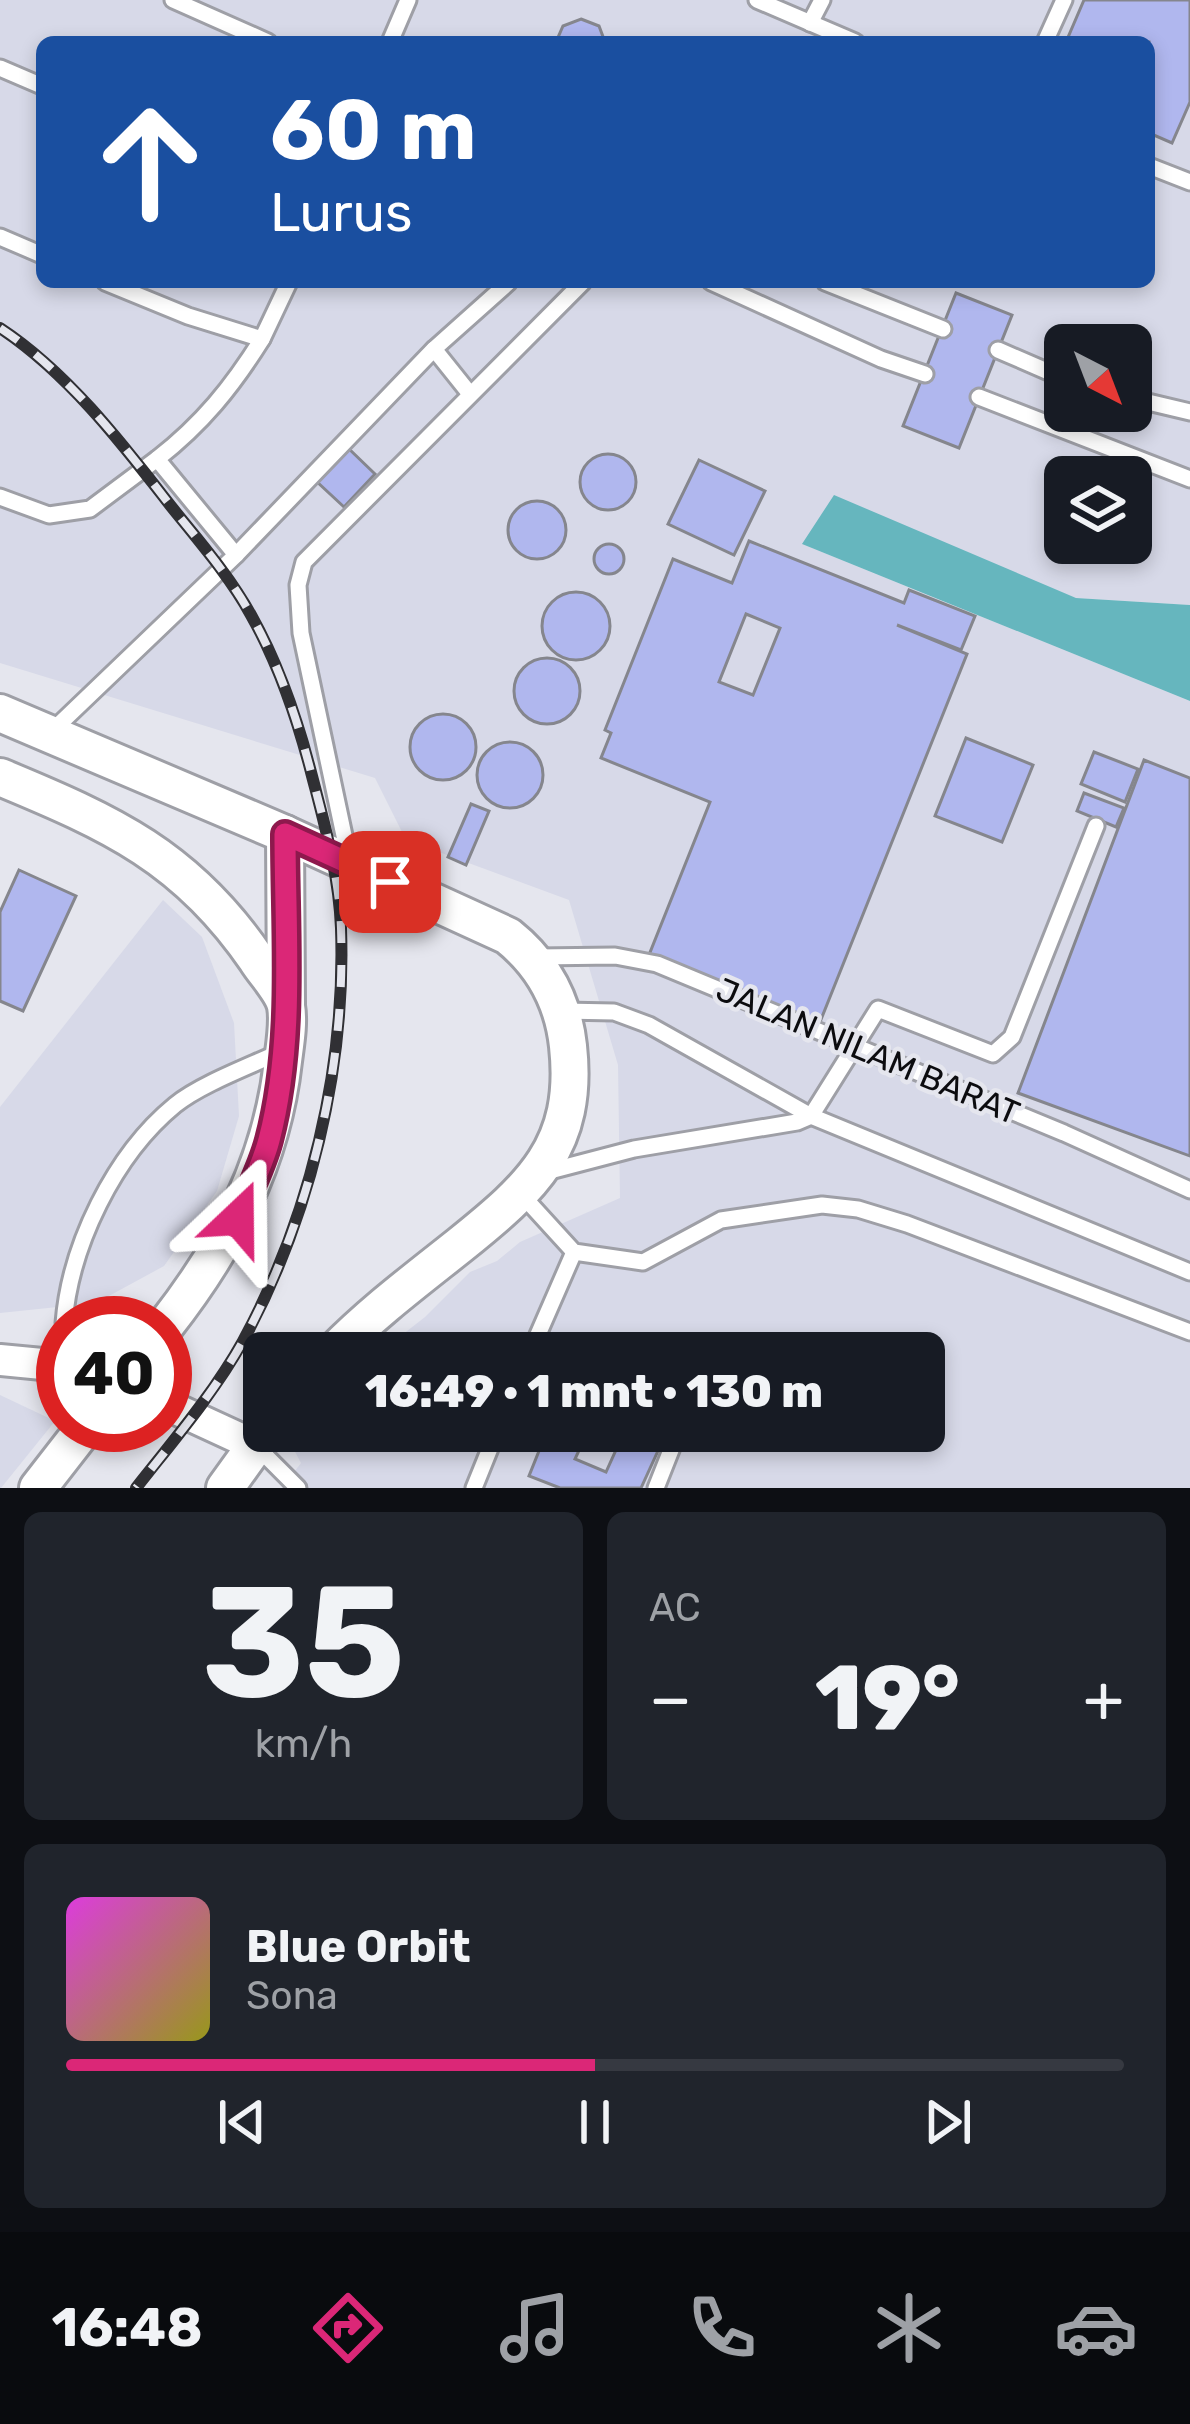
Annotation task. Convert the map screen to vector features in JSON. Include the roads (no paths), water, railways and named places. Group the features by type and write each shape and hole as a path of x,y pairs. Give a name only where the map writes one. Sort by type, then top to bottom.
{"street":[{"path":"0,713 285,834 522,946 563,1011 570,1090 561,1127 530,1185 353,1332"},
{"path":"0,777 141,842 186,875 218,905 286,1004"},
{"path":"185,1296 238,1218 268,1146 284,1050 285,834"},
{"path":"0,1360 36,1363"},
{"path":"192,1414 243,1432"},
{"path":"38,1488 66,1452"},
{"path":"225,1488 251,1452"}],"lane":[{"path":"172,0 254,36"},
{"path":"393,36 408,0"},
{"path":"757,0 841,36"},
{"path":"810,23 823,0"},
{"path":"1048,36 1064,0"},
{"path":"0,68 36,83"},
{"path":"1155,168 1190,182"},
{"path":"0,237 36,252"},
{"path":"122,288 262,339"},
{"path":"0,497 49,515 90,509 158,459 218,404 262,339 286,288"},
{"path":"49,734 236,555 434,350 502,288"},
{"path":"350,864 301,633 298,585 304,562 577,288"},
{"path":"724,288 925,374"},
{"path":"840,288 943,329"},
{"path":"434,350 470,394"},
{"path":"998,350 1044,371"},
{"path":"980,397 1190,479"},
{"path":"1152,403 1190,412"},
{"path":"158,459 236,555"},
{"path":"1096,826 1012,1037 1003,1048 993,1054 878,1009 811,1116 634,1148 530,1185 574,1252 644,1262 721,1220 822,1205 858,1209 1190,1332"},
{"name":"JALAN NILAM BARAT","path":"522,946 657,964 1190,1190"},
{"path":"563,1011 614,1012 649,1024 811,1116 1190,1272"},
{"path":"69,1296 77,1248 135,1148 176,1104 284,1050"},
{"path":"539,1332 574,1252"},
{"path":"271,1452 298,1488"},
{"path":"474,1488 489,1452"},
{"path":"656,1488 670,1452"}],"water":[{"path":"834,495 1076,598 1190,605 1190,701 802,544"}],"railway":[{"path":"0,328 48,365 112,433 213,558 251,615 279,673 300,735 331,851 340,909 337,1035 330,1088 305,1193 243,1341 136,1488"}]}
